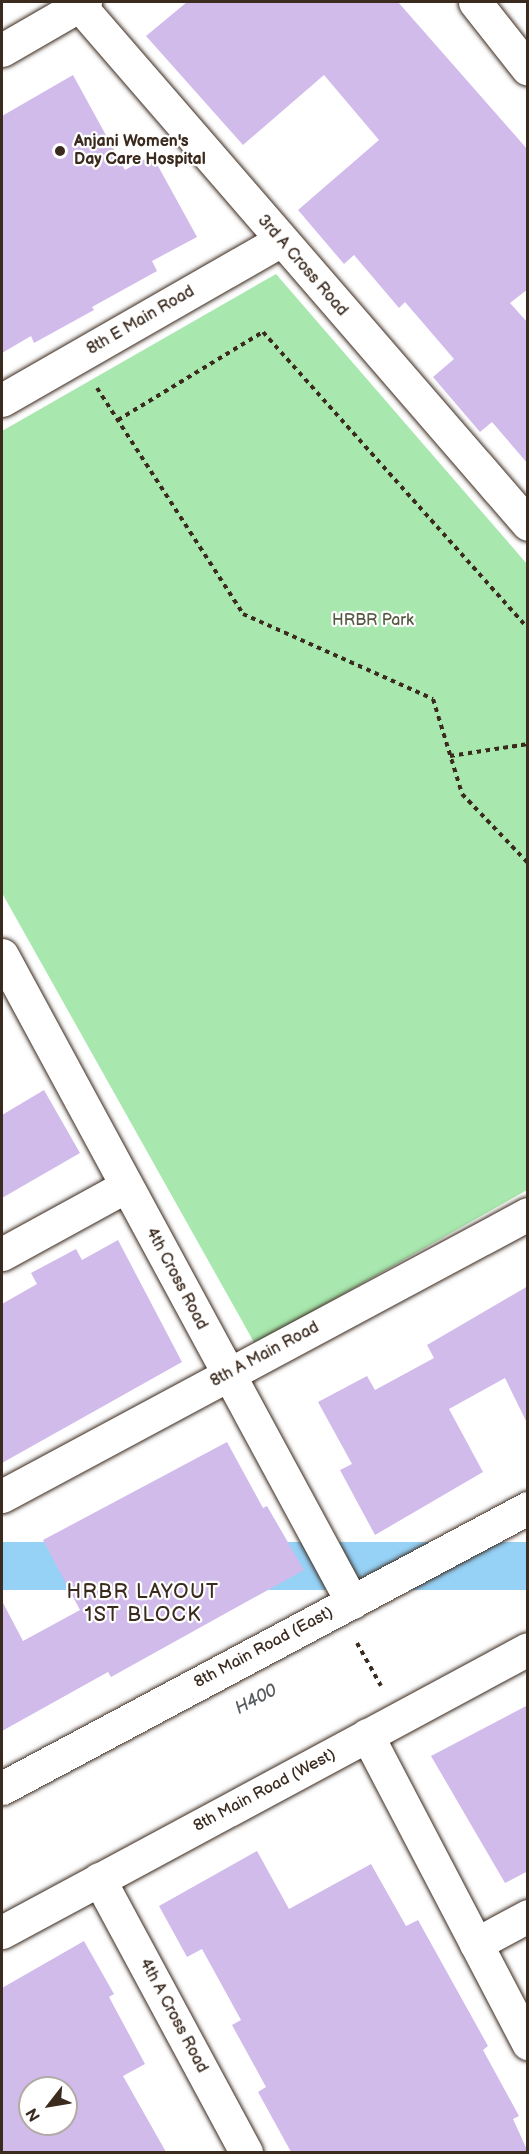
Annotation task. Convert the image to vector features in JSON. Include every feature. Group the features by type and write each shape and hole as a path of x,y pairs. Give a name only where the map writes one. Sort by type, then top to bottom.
{"street":[{"path":"475,2 528,69"},
{"path":"2,50 82,3"},
{"name":"3rd A Cross Road","path":"82,3 280,241 528,524"},
{"name":"8th E Main Road","path":"2,400 280,241"},
{"name":"4th Cross Road","path":"2,955 10,990 126,1186 352,1602"},
{"path":"2,1254 126,1186"},
{"name":"8th A Main Road","path":"2,1496 528,1214"},
{"name":"8th Main Road (East)","path":"2,1788 528,1508"},
{"name":"8th Main Road (West)","path":"2,1932 528,1649"},
{"path":"367,1735 528,2043"},
{"name":"4th A Cross Road","path":"99,1879 246,2152"},
{"path":"476,1944 528,1916"}],"path":[{"path":"118,420 263,332 528,628"},
{"path":"77,357 243,614 433,699 462,794 528,863"},
{"path":"450,756 528,744"},
{"path":"353,1635 382,1687"}],"green space":[{"name":"HRBR Park","path":"276,274 527,564 527,1190 255,1344 2,893 2,431"}],"water":[{"path":"2,1542 527,1542 527,1590 2,1590"}],"building":[{"path":"187,2 398,2 528,150 528,289 510,303 528,323 528,464 492,422 480,432 433,377 454,359 405,302 399,308 354,255 344,264 298,210 379,140 324,75 243,145 146,36"},
{"path":"73,75 125,170 152,155 197,237 152,261 157,271 92,307 94,310 34,343 31,336 2,353 2,116"},
{"path":"44,1090 80,1153 2,1198 2,1115"},
{"path":"118,1240 182,1362 2,1463 2,1304 37,1284 31,1273 76,1249 82,1260"},
{"path":"528,1286 528,1425 505,1378 449,1409 483,1472 375,1535 340,1470 352,1464 318,1402 367,1376 375,1390 434,1358 427,1345"},
{"path":"227,1442 263,1508 267,1506 304,1570 111,1677 108,1672 2,1731 2,1601 23,1641 80,1610 43,1540"},
{"path":"528,1705 528,1871 505,1883 431,1756"},
{"path":"257,1851 289,1909 371,1864 406,1926 418,1920 488,2046 483,2050 519,2116 513,2119 528,2152 291,2152 258,2092 266,2087 232,2025 241,2020 202,1949 187,1957 159,1906"},
{"path":"84,1941 114,1994 109,1997 145,2064 123,2076 166,2152 2,2152 2,1988"}],"place":[{"name":"Anjani Women's Day Care Hospital","path":"60,151"}],"district":[{"name":"HRBR LAYOUT 1ST BLOCK","path":"143,1604"}],"water label":[{"name":"H400","path":"256,1700"}]}
